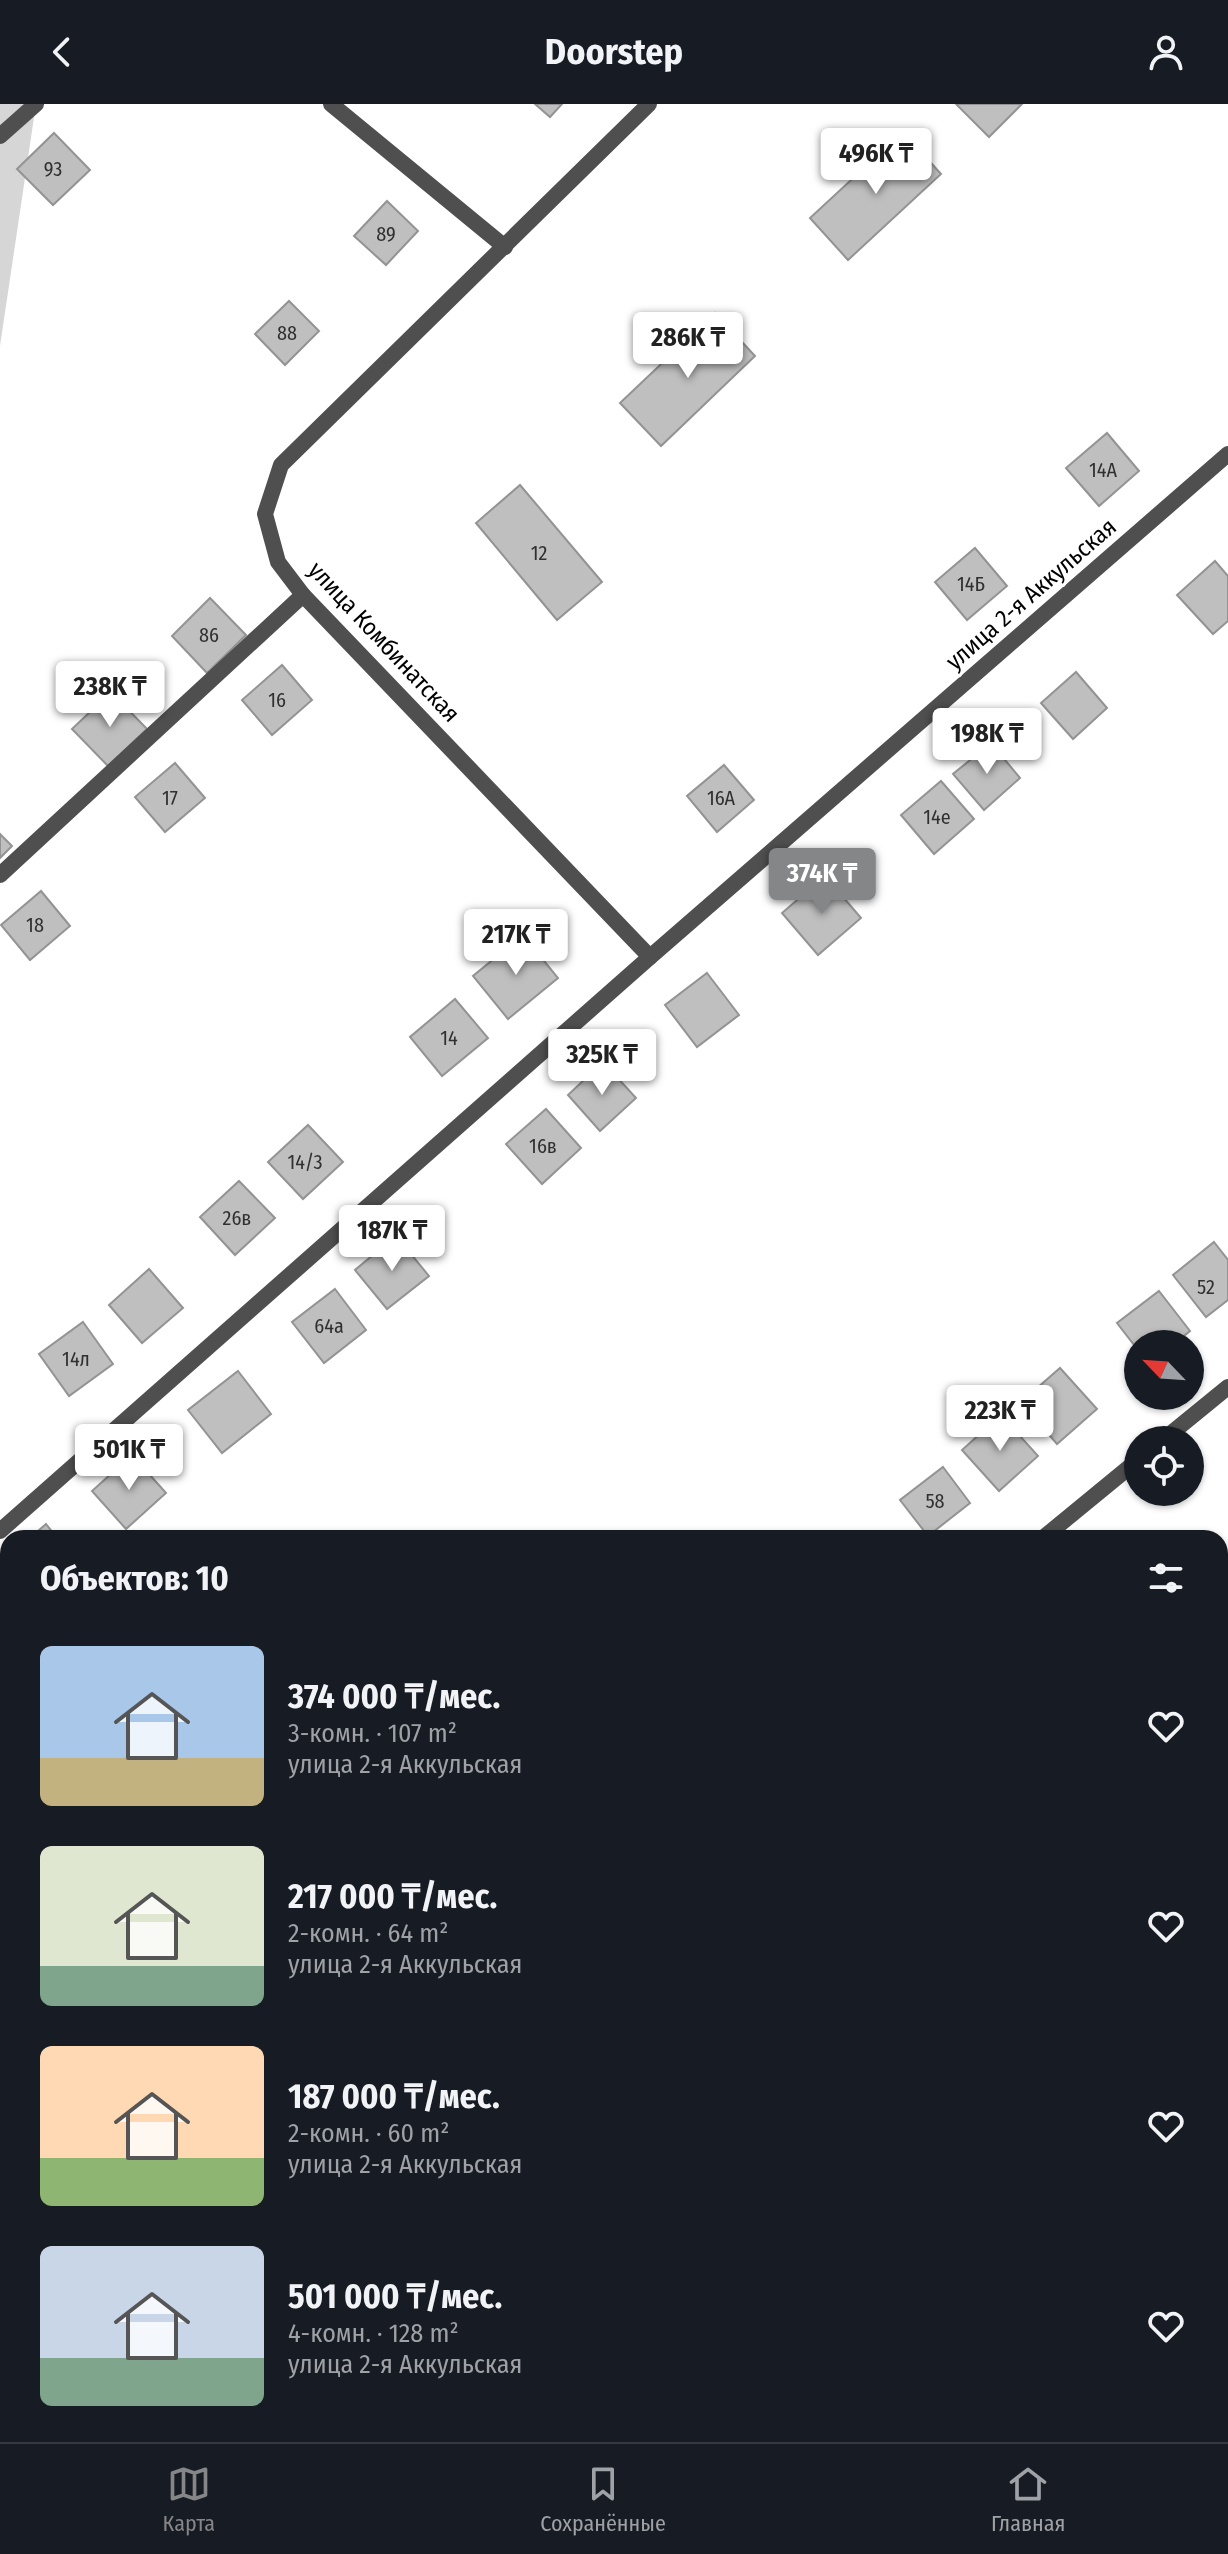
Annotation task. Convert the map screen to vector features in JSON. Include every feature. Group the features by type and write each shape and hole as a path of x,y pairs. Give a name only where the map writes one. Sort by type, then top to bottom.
{"street":[{"path":"0,136 36,104"},
{"path":"331,104 505,247"},
{"name":"улица Комбинатская","path":"649,104 281,465 265,514 278,562 303,595 650,957"},
{"name":"улица 2-я Аккульская","path":"1,1530 650,957 1228,454"},
{"path":"0,875 303,595"},
{"path":"1180,1426 1228,1387"},
{"path":"1053,1530 1124,1471"}],"shaded area":[{"path":"0,104 36,104 0,346"}],"building":[{"path":"535,104 562,104 550,117"},
{"path":"956,104 1022,104 989,137"},
{"path":"903,132 941,174 848,260 810,218"},
{"path":"54,133 90,170 53,205 17,169"},
{"path":"387,201 418,231 386,265 354,236"},
{"path":"289,301 319,331 285,365 255,334"},
{"path":"715,313 755,356 661,446 620,403"},
{"path":"1107,433 1139,471 1099,506 1066,468"},
{"path":"520,485 602,582 557,620 476,523"},
{"path":"975,548 1007,586 967,620 935,582"},
{"path":"1215,561 1228,576 1228,621 1213,634 1177,595"},
{"path":"210,598 246,635 207,673 172,636"},
{"path":"282,665 312,700 272,735 242,700"},
{"path":"1076,672 1107,708 1073,739 1041,703"},
{"path":"111,692 147,729 108,766 72,729"},
{"path":"991,743 1020,778 984,810 953,774"},
{"path":"175,763 205,798 165,832 135,797"},
{"path":"724,765 754,800 717,832 687,796"},
{"path":"941,781 974,819 934,854 901,815"},
{"path":"0,834 12,846 0,858"},
{"path":"825,876 861,918 818,955 782,913"},
{"path":"41,891 70,926 30,960 1,925"},
{"path":"523,935 558,978 508,1019 473,976"},
{"path":"707,973 739,1015 697,1047 665,1005"},
{"path":"455,999 488,1038 442,1076 410,1037"},
{"path":"603,1062 636,1098 600,1131 568,1095"},
{"path":"546,1109 581,1148 542,1184 506,1144"},
{"path":"308,1125 343,1162 303,1199 268,1162"},
{"path":"239,1181 275,1218 235,1255 200,1217"},
{"path":"396,1236 429,1276 387,1309 355,1270"},
{"path":"1214,1242 1228,1260 1228,1300 1206,1317 1173,1275"},
{"path":"149,1269 183,1308 142,1343 109,1305"},
{"path":"335,1289 366,1330 324,1363 292,1322"},
{"path":"1159,1291 1189,1330 1124,1332 1117,1323"},
{"path":"83,1322 113,1364 69,1396 39,1354"},
{"path":"1060,1368 1097,1409 1057,1444 1021,1402"},
{"path":"238,1371 271,1414 222,1453 188,1410"},
{"path":"1001,1415 1038,1456 999,1491 962,1450"},
{"path":"132,1455 166,1493 126,1529 92,1491"},
{"path":"943,1467 970,1503 936,1530 923,1530 900,1500"}]}
